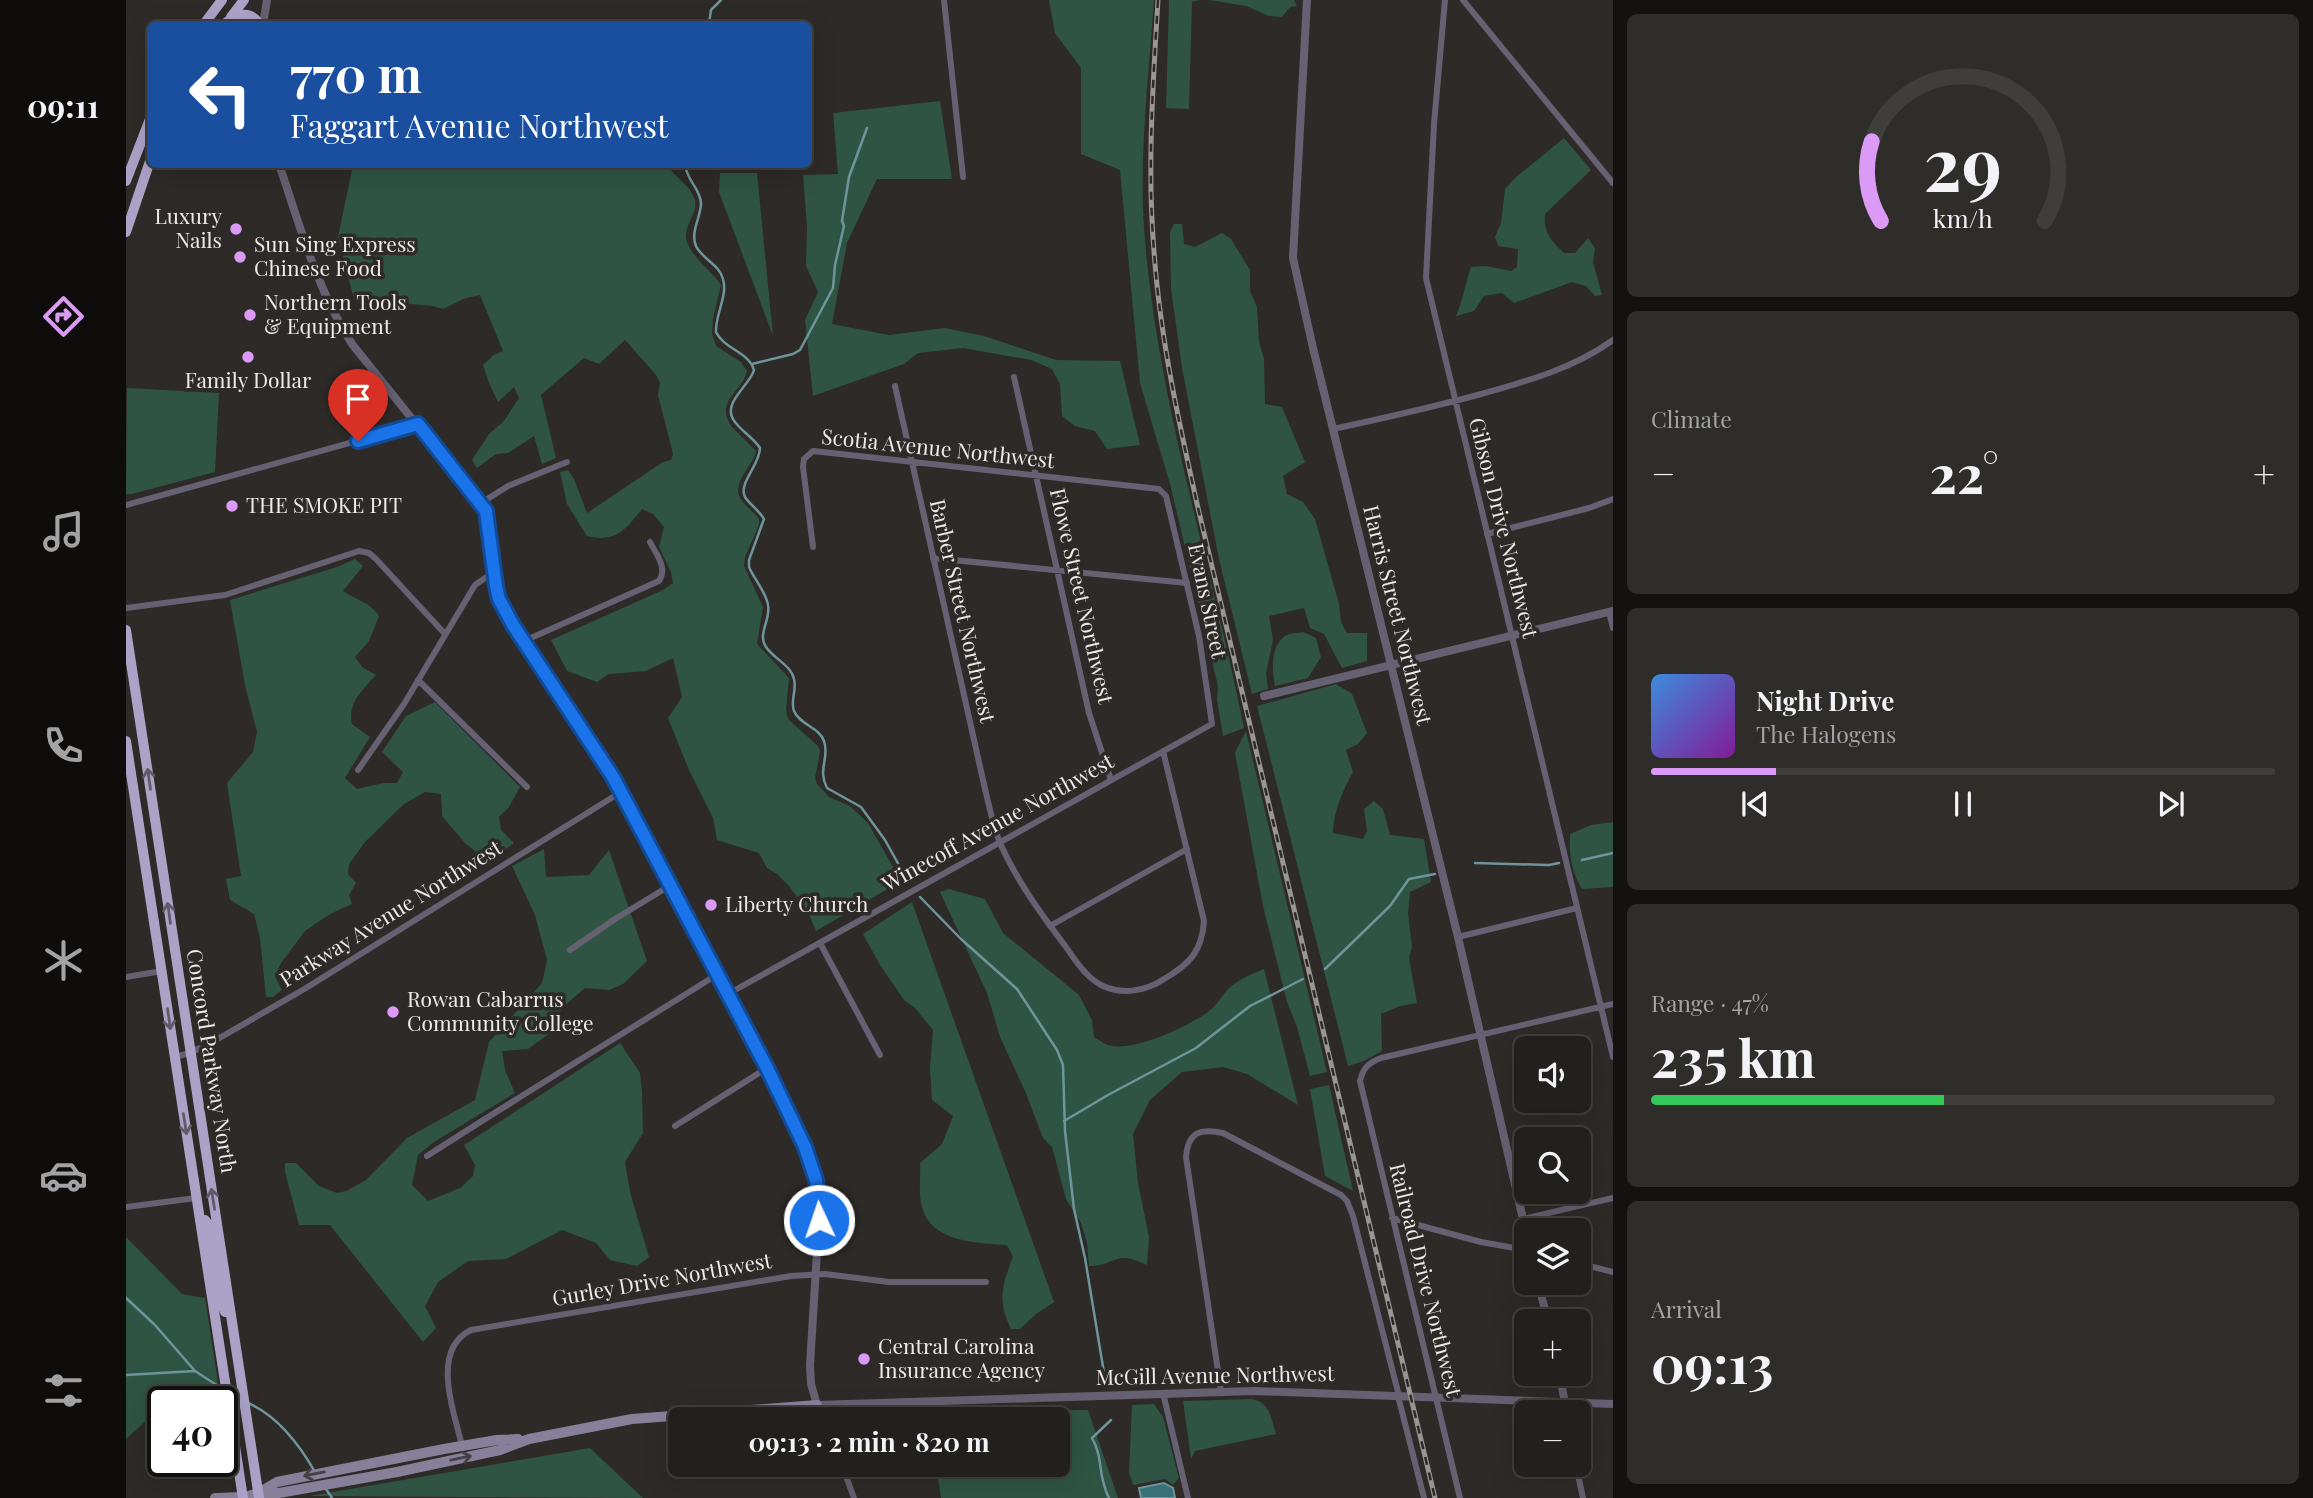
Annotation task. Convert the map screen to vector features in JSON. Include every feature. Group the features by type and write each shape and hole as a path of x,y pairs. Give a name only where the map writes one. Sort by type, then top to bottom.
{"highway":[{"path":"206,21 222,0"},
{"path":"225,21 236,0"},
{"path":"226,21 244,0"},
{"path":"228,21 239,14 253,16 258,21"},
{"path":"126,181 147,127"},
{"path":"126,232 148,168"},
{"name":"Concord Parkway North","path":"126,630 258,1496"},
{"path":"127,745 144,746"},
{"name":"Concord Parkway North","path":"127,745 130,787 162,971 243,1498"},
{"path":"200,1221 205,1220 208,1224 220,1299 234,1338"}],"main road":[{"path":"215,1498 258,1496 278,1487 351,1467 497,1440 529,1439 632,1419 817,1405"},
{"path":"370,1475 500,1450 529,1439"},
{"path":"278,1487 352,1480 438,1457 444,1449"}],"street":[{"path":"262,21 267,0"},
{"path":"944,0 963,177"},
{"name":"Harris Street Northwest","path":"1307,0 1293,258 1458,937 1523,1218"},
{"name":"Gibson Drive Northwest","path":"1445,0 1434,124 1426,269 1428,293 1613,1058"},
{"path":"1463,0 1613,183"},
{"path":"280,168 314,266 338,322 352,344 486,511 499,599 621,792 767,1068 805,1147 816,1180 819,1220 810,1365 811,1384 817,1405"},
{"path":"1333,429 1454,401 1560,370 1613,340"},
{"name":"Flowe Street Northwest","path":"1014,377 1089,713 1111,780"},
{"name":"Barber Street Northwest","path":"895,386 991,815 1000,842 1032,903 1087,975 1101,985 1118,990 1133,991 1154,986 1185,965 1196,953 1203,936 1204,920 1163,751"},
{"path":"126,505 418,424"},
{"name":"Scotia Avenue Northwest","path":"813,547 803,467 808,455 813,451 1159,489"},
{"path":"481,503 508,486 567,462"},
{"name":"Evans Street","path":"1159,489 1166,496 1199,636 1212,724"},
{"path":"1487,534 1589,508 1613,499"},
{"path":"524,641 659,581 663,569 650,542"},
{"path":"126,608 212,598 350,552 369,553 444,635"},
{"path":"933,558 1187,583"},
{"path":"358,770 418,680 475,585 494,572"},
{"path":"1264,696 1611,612 1613,628"},
{"path":"418,680 527,787"},
{"name":"Winecoff Avenue Northwest","path":"728,994 1212,724"},
{"name":"Parkway Avenue Northwest","path":"175,1057 190,1053 317,981 621,792"},
{"path":"1050,926 1186,849"},
{"path":"570,950 671,886"},
{"path":"1458,937 1577,908"},
{"path":"820,943 880,1055"},
{"path":"126,977 162,971"},
{"path":"427,1156 718,974"},
{"path":"1481,1036 1613,1004"},
{"name":"Railroad Drive Northwest","path":"1460,1498 1360,1081 1363,1071 1381,1058 1481,1036"},
{"path":"675,1126 767,1068"},
{"path":"1221,1391 1185,1157 1188,1144 1194,1136 1208,1129 1223,1133 1341,1195 1347,1201 1424,1498"},
{"path":"126,1207 196,1198"},
{"path":"1527,1218 1613,1198"},
{"path":"1392,1218 1514,1248"},
{"path":"1591,1266 1613,1272"},
{"name":"Gurley Drive Northwest","path":"462,1446 448,1374 449,1352 458,1338 471,1330 816,1274 890,1282 986,1282"},
{"name":"McGill Avenue Northwest","path":"817,1405 1221,1391 1514,1400"},
{"path":"1163,1393 1188,1498"},
{"name":"McGill Avenue Northwest","path":"1591,1403 1613,1404"},
{"path":"847,1477 855,1498"},
{"path":"1579,1477 1583,1498"}],"green space":[{"path":"1049,0 1154,0 1144,143 1144,228 1150,291 1172,417 1244,728 1223,736 1217,700 1218,686 1170,484 1140,383 1120,170 1081,154 1081,68 1055,33"},
{"path":"1169,0 1200,0 1192,2 1189,109 1166,108"},
{"path":"1209,0 1294,0 1297,6 1290,7 1282,17 1269,16 1246,6"},
{"path":"940,101 952,179 877,179 847,243 832,324 889,335 945,328 984,336 1056,360 1120,361 1140,445 1107,449 1095,431 1075,426 1062,416 1060,384 1052,369 1031,360 963,348 918,353 904,364 813,396 805,320 818,292 806,266 807,227 803,175 838,174 833,113"},
{"path":"1564,138 1591,170 1545,214 1545,226 1552,240 1564,253 1575,253 1588,238 1595,248 1593,262 1602,295 1595,296 1586,286 1572,282 1514,303 1502,293 1484,296 1474,311 1456,316 1471,267 1486,266 1511,271 1517,267 1518,249 1498,246 1495,237 1501,223 1505,189"},
{"path":"352,168 671,170 688,188 695,205 687,231 687,242 721,285 712,334 716,346 741,362 747,371 726,410 731,426 756,451 741,479 738,492 742,501 759,519 744,566 763,607 757,644 789,678 786,710 788,719 818,746 820,752 815,778 817,784 829,797 850,806 868,823 901,881 816,931 808,912 789,886 767,868 759,853 717,840 713,818 689,770 668,718 682,697 673,658 646,671 609,674 597,682 567,671 551,640 663,590 673,583 671,572 659,547 664,527 653,514 642,509 613,536 587,536 567,504 560,472 568,470 574,479 587,513 663,462 671,460 673,454 658,395 660,383 656,375 625,340 599,364 584,358 541,395 556,458 542,464 534,436 508,453 496,454 477,468 472,460 489,434 504,421 519,398 514,387 498,402 489,383 483,365 503,351 480,295 463,299 443,309 354,299 338,237"},
{"path":"720,173 757,173 773,336 719,192"},
{"path":"1174,224 1182,224 1184,244 1195,247 1222,233 1231,239 1250,270 1250,291 1257,307 1259,342 1264,359 1265,404 1282,407 1305,462 1283,476 1287,494 1303,502 1315,519 1339,604 1341,622 1347,633 1367,633 1367,661 1342,668 1324,634 1310,628 1304,608 1269,616 1273,640 1266,673 1268,689 1252,694 1219,559 1182,368 1171,289 1170,232"},
{"path":"127,388 219,393 215,472 126,494"},
{"path":"355,559 363,566 343,591 367,604 379,616 369,641 355,657 362,667 376,675 357,697 351,716 352,724 370,737 345,778 357,789 397,783 403,772 382,752 406,716 435,702 520,787 509,807 499,817 501,830 514,843 489,862 465,843 442,816 441,794 425,792 404,804 365,842 349,864 348,874 356,883 349,895 352,904 330,914 305,931 281,963 275,976 282,990 273,997 266,997 260,938 254,914 230,900 226,879 241,876 227,783 253,752 257,732 245,685 230,600"},
{"path":"1303,632 1316,638 1321,657 1308,678 1275,686 1273,666 1277,646 1285,636"},
{"path":"1336,684 1352,694 1367,733 1358,744 1346,750 1353,772 1339,802 1333,833 1363,839 1367,831 1364,809 1374,801 1383,809 1390,835 1424,839 1431,882 1410,892 1408,913 1412,947 1409,958 1417,1003 1381,1014 1382,1051 1348,1066 1257,706"},
{"path":"1246,731 1327,1072 1310,1076 1297,1027 1287,1002 1263,906 1235,753"},
{"path":"1613,822 1613,887 1582,889 1575,876 1570,834 1591,825"},
{"path":"544,849 546,877 589,875 609,850 647,961 623,984 609,990 585,988 563,1007 550,1033 528,1049 502,1051 505,1070 515,1093 434,1142 418,1155 412,1185 428,1201 460,1188 473,1176 475,1165 464,1145 620,1043 640,1073 643,1133 625,1162 630,1192 649,1257 637,1266 610,1260 596,1243 562,1230 506,1259 468,1261 438,1282 425,1306 436,1328 423,1342 330,1225 299,1225 285,1163 296,1163 319,1186 337,1193 346,1191 366,1180 407,1138 475,1100 489,1042 542,983 547,960 535,915 512,866"},
{"path":"949,889 985,899 1003,933 1079,995 1092,1020 1094,1037 1108,1045 1145,1042 1189,1024 1209,1011 1235,983 1264,969 1298,1105 1247,1074 1223,1067 1182,1072 1150,1100 1133,1134 1138,1183 1149,1237 1147,1265 1122,1258 1089,1266 1087,1243 1081,1223 1066,1199 1052,1147 1043,1138 1000,1037 987,993 940,892"},
{"path":"912,902 1054,1302 1020,1329 1011,1329 1004,1309 1004,1284 1013,1257 1007,1245 970,1242 945,1234 927,1219 922,1207 920,1163 942,1144 953,1116 932,1100 930,1068 933,1030 915,1008 904,1000 863,934"},
{"path":"1329,1085 1353,1191 1325,1176 1310,1089"},
{"path":"126,1237 182,1294 205,1298 219,1386 147,1386 147,1420 126,1439"},
{"path":"1257,1400 1266,1407 1276,1434 1195,1451 1191,1459 1183,1401"},
{"path":"1154,1404 1163,1417 1179,1478 1173,1485 1165,1479 1133,1485 1129,1472 1132,1405"},
{"path":"1070,1410 1088,1410 1118,1498 941,1498 938,1477 1070,1477"},
{"path":"590,1448 643,1498 309,1496"}],"water":[{"path":"1164,1483 1173,1488 1175,1498 1141,1498 1139,1488"}],"waterway":[{"path":"709,21 711,10 721,0"},
{"path":"752,364 800,350 833,288 849,177 867,128"},
{"path":"686,168 701,203 694,241 702,255 718,270 723,279 724,292 716,332 725,343 747,359 754,370 734,400 731,413 736,423 760,448 744,492 747,500 764,519 749,560 749,567 768,605 764,642 769,651 792,674 795,683 793,707 797,716 822,736 826,753 823,775 827,788 861,807 885,840 905,876"},
{"path":"1582,860 1613,853"},
{"path":"1475,863 1559,863"},
{"path":"1325,969 1390,906 1409,879 1435,874"},
{"path":"920,897 961,939 1017,989 1057,1050 1063,1065 1065,1131 1074,1209 1105,1379"},
{"path":"1064,1121 1196,1048 1250,1006 1303,979"},
{"path":"126,1298 155,1325 195,1371 218,1386"},
{"path":"126,1375 195,1371"},
{"path":"248,1403 269,1415 287,1432 315,1472"},
{"path":"1109,1498 1092,1438 1111,1420"},
{"path":"326,1489 332,1498"}],"railway":[{"path":"1158,0 1152,125 1152,220 1157,284 1171,380 1198,508 1435,1498"}],"place":[{"name":"Luxury Nails","path":"236,229"},
{"name":"Sun Sing Express Chinese Food","path":"240,257"},
{"name":"Northern Tools & Equipment","path":"250,315"},
{"name":"Family Dollar","path":"248,357"},
{"name":"THE SMOKE PIT","path":"232,506"},
{"name":"Liberty Church","path":"711,905"},
{"name":"Rowan Cabarrus Community College","path":"393,1012"},
{"name":"Central Carolina Insurance Agency","path":"864,1359"}],"route":[{"path":"358,441 418,424 486,511 499,599 513,625 613,777 767,1068 805,1147 816,1180 819,1220"}]}
